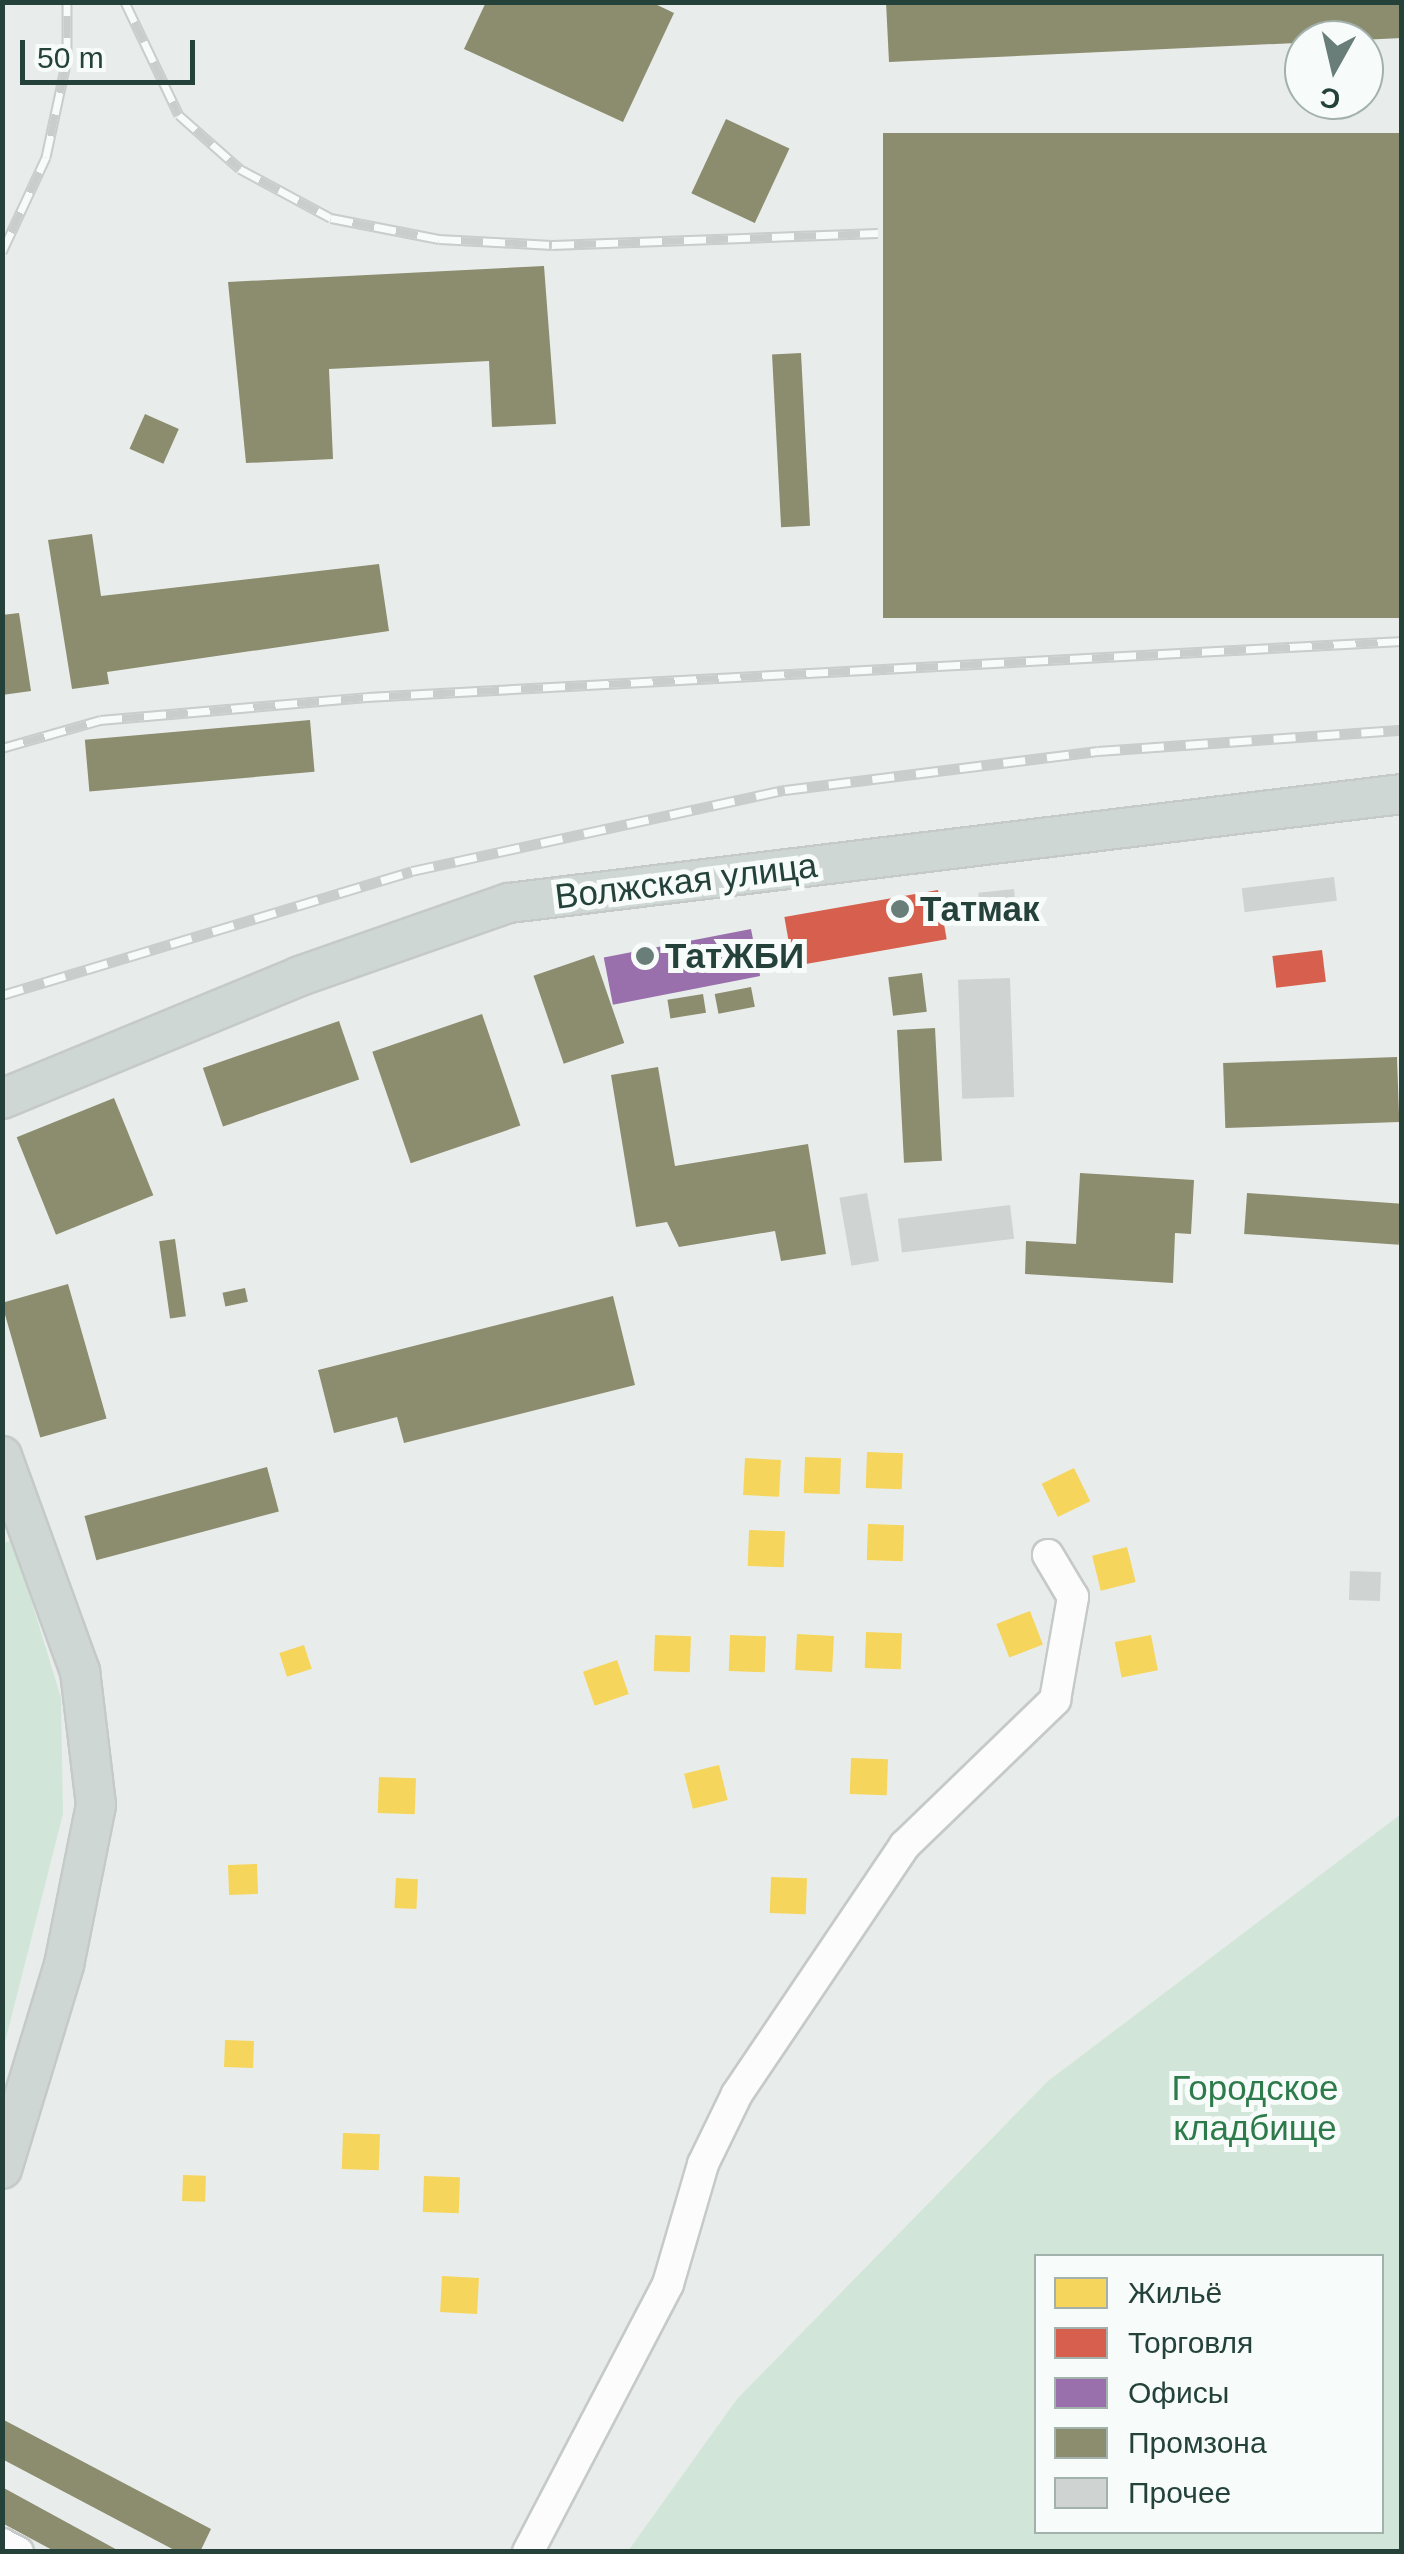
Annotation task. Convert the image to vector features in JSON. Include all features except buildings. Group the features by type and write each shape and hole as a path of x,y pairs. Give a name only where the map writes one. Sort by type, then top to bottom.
{"main road":[{"name":"Волжская улица","path":"2,1099 509,903 1402,794"},
{"path":"2,1456 80,1672 96,1804 64,1964 2,2169"}],"street":[{"path":"528,2552 668,2284 702,2164 736,2094 905,1844 1055,1700 1073,1597 1048,1555"},
{"path":"2,2544 18,2552"}],"green space":[{"path":"13,1540 61,1698 63,1814 3,2050 2,1543"},
{"name":"Городское кладбище","path":"1401,1814 1401,2551 628,2551 737,2399 1048,2081"}],"railway":[{"path":"2,252 46,157 67,59 67,2"},
{"path":"125,2 179,115 240,169 331,218 439,239 552,245 878,233"},
{"path":"2,748 100,720 367,697 1402,641"},
{"path":"2,995 412,871 785,790 1098,751 1402,730"}],"place":[{"name":"Татмак","path":"900,909"},
{"name":"ТатЖБИ","path":"645,956"}]}
